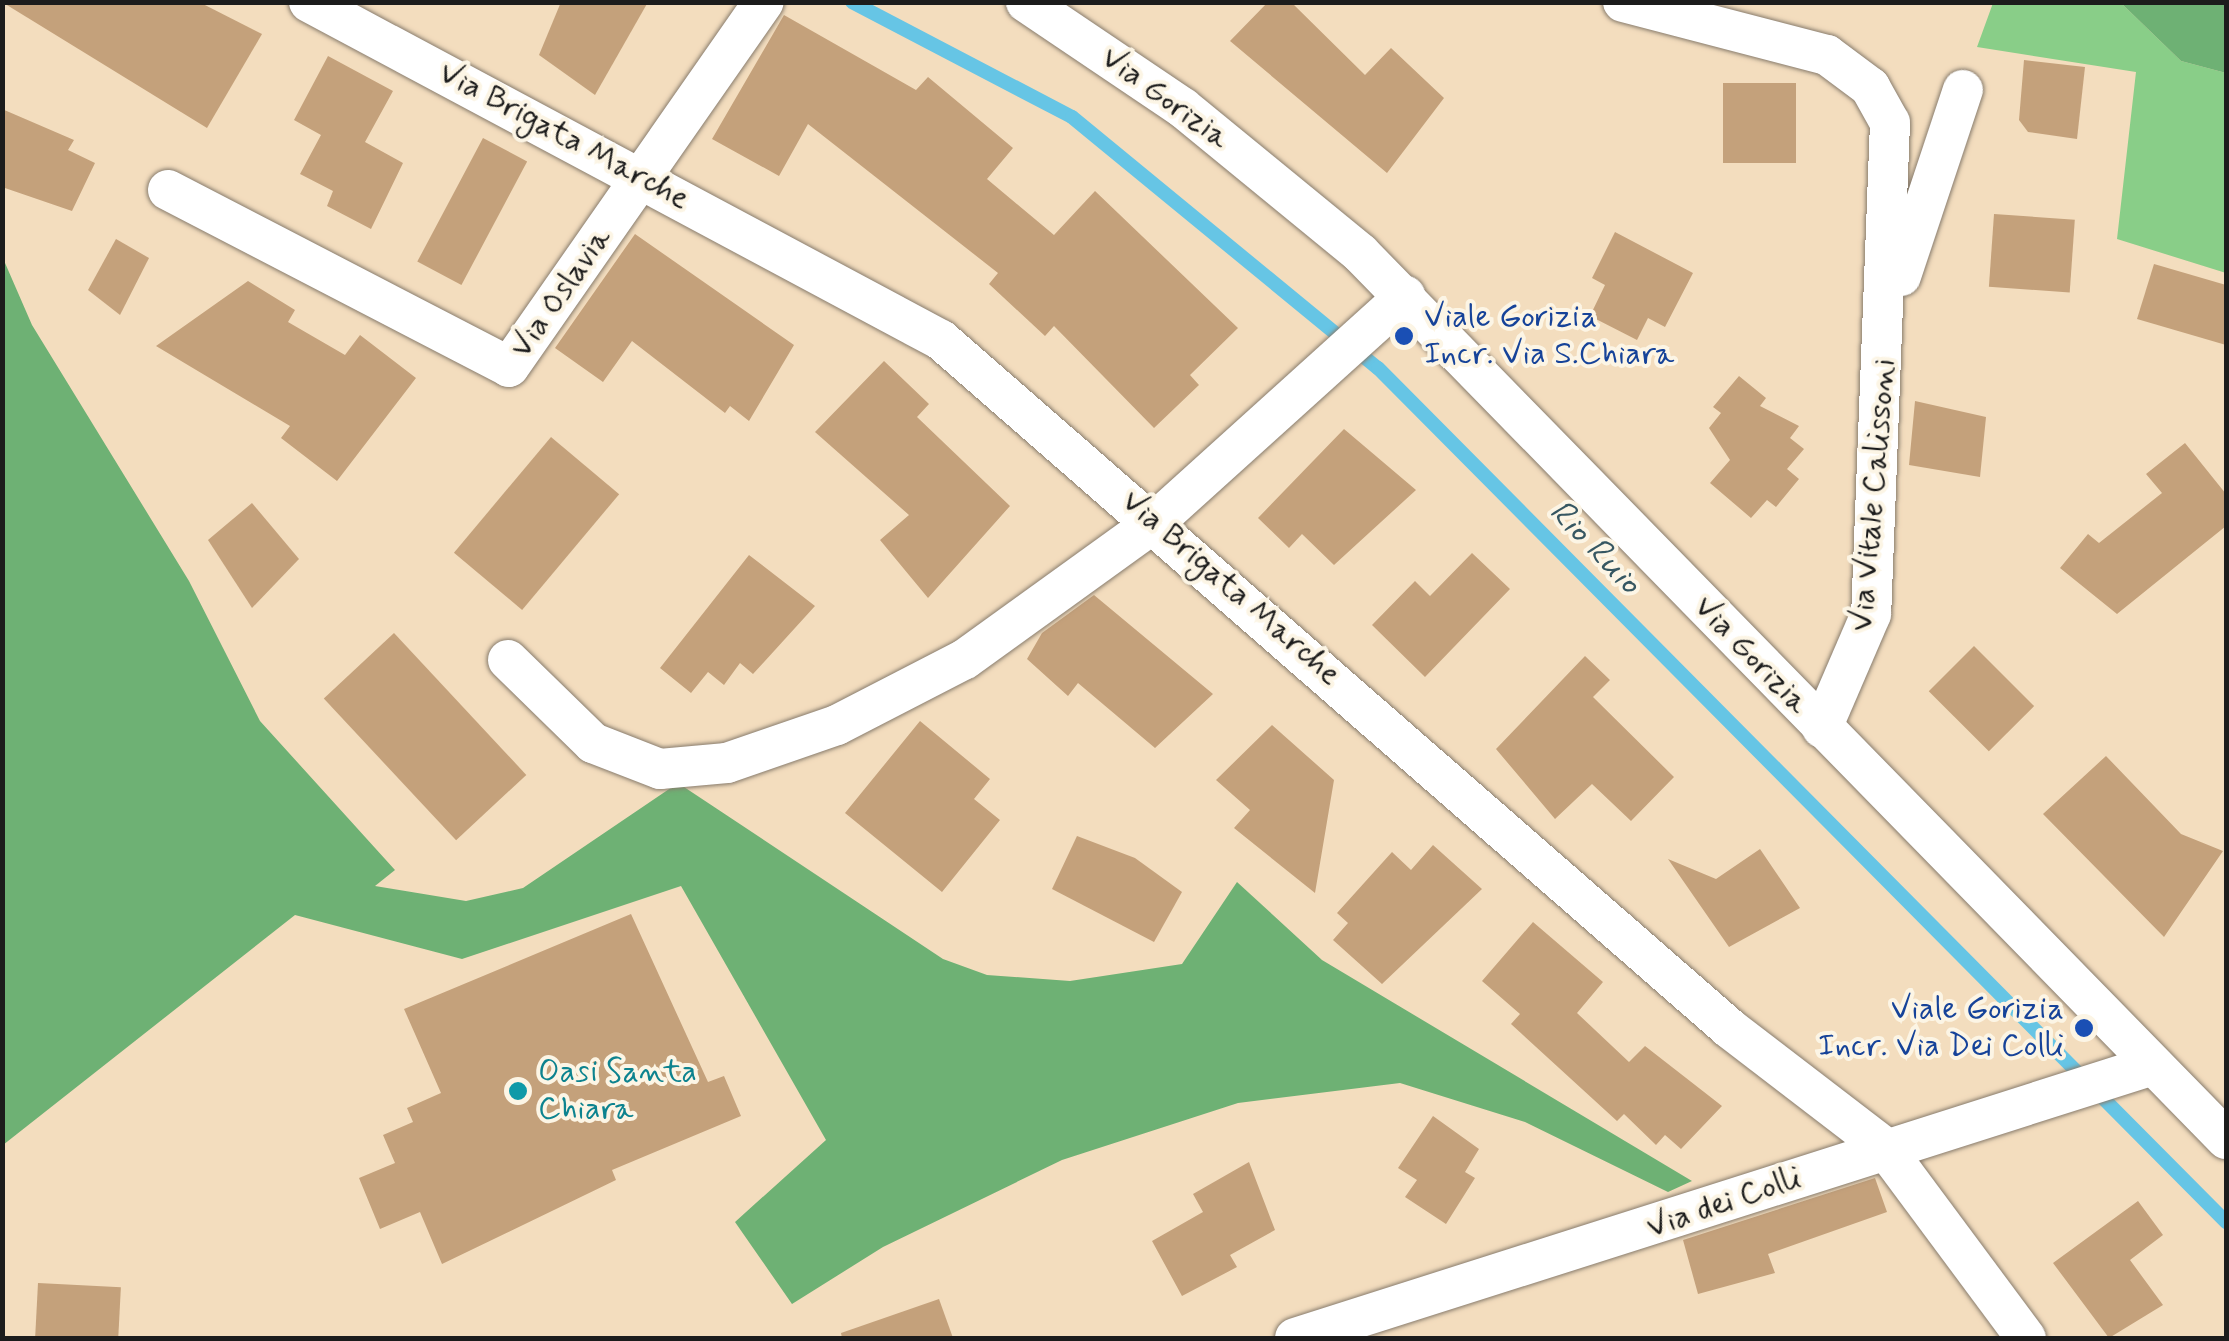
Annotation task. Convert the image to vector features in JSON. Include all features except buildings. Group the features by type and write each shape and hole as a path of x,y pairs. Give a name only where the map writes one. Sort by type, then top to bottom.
{"street":[{"name":"Via Brigata Marche","path":"309,2 638,174 941,340 1156,522 1729,1028 1884,1147 2026,1338"},
{"name":"Via Oslavia","path":"168,190 510,368 638,174 764,2"},
{"name":"Via Gorizia","path":"1026,2 1183,108 1406,296 2145,1068 2226,1139"},
{"name":"Via Vitale Calissoni","path":"1623,2 1827,55 1870,87 1890,123 1888,313 1870,614 1822,728"},
{"name":"Via Vitale Calissoni","path":"1888,313 1964,90"},
{"path":"508,660 624,761 690,770 727,763 837,724 964,659 1156,522 1406,296"},
{"name":"Via dei Colli","path":"1295,1338 1884,1147 2057,1099 2145,1068"}],"green space":[{"path":"1993,3 2121,3 2181,61 2226,73 2226,273 2117,239 2136,72 1977,47"},
{"path":"2121,3 2226,3 2226,73 2181,61"},
{"path":"2,256 32,325 189,581 260,721 395,870 375,886 466,901 523,888 678,783 943,959 987,975 1070,981 1182,964 1237,882 1322,960 1692,1181 1668,1192 1525,1122 1400,1083 1238,1103 1062,1160 883,1247 792,1304 735,1222 826,1140 681,886 462,959 295,915 3,1145"}],"waterway":[{"name":"Rio Ruio","path":"852,2 1072,117 1378,368 2226,1222"}],"place":[{"name":"Viale Gorizia Incr. Via S.Chiara","path":"1404,336"},
{"name":"Viale Gorizia Incr. Via Dei Colli","path":"2084,1028"},
{"name":"Oasi Santa Chiara","path":"518,1091"}]}
